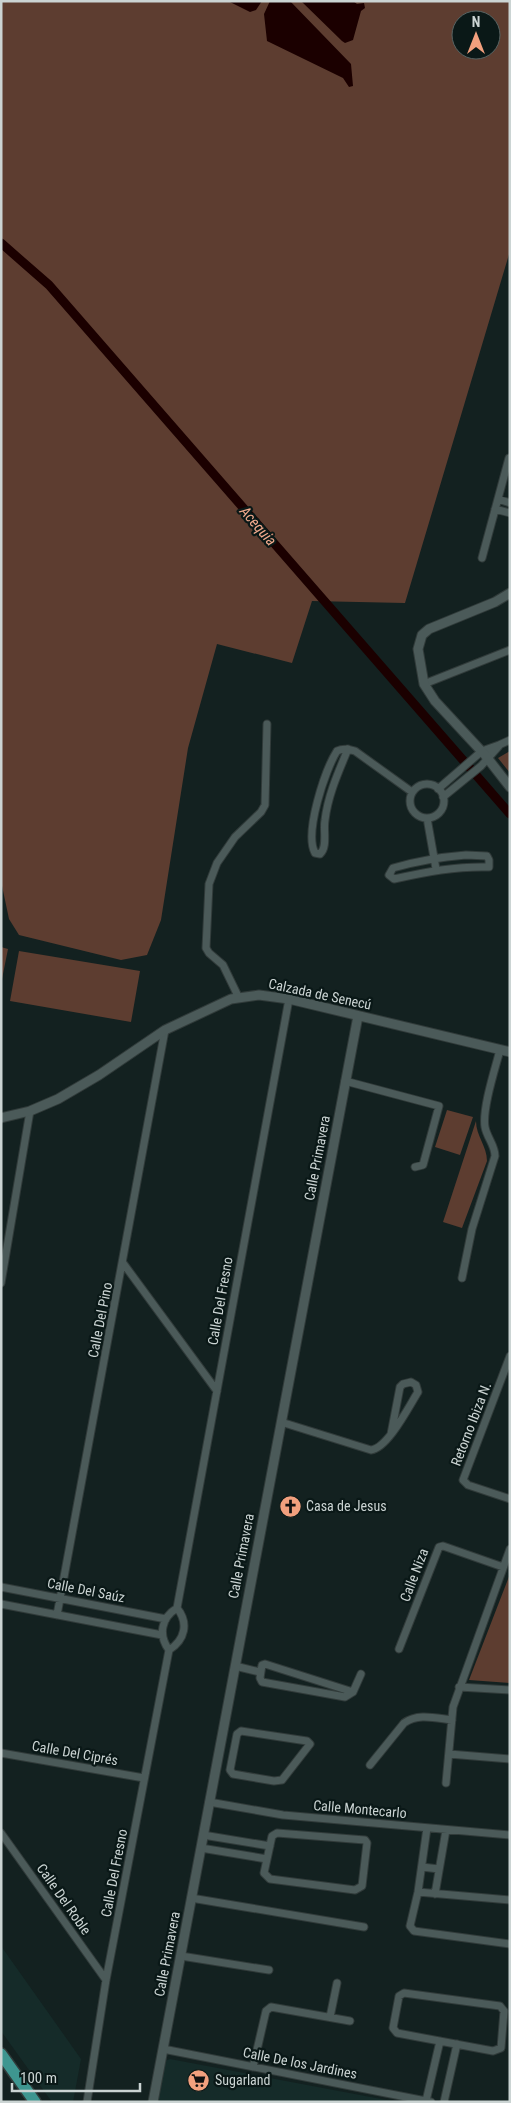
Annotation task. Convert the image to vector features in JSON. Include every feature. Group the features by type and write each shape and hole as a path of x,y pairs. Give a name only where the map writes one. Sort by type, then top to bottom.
{"main road":[{"path":"1,2054 35,2102"}],"street":[{"path":"482,558 509,458"},
{"path":"498,499 510,503"},
{"path":"495,509 510,513"},
{"path":"510,593 494,602 429,628 422,635 418,649 424,684 435,701 482,751 510,787"},
{"path":"424,684 510,650"},
{"path":"238,996 223,965 206,948 208,890 224,851 234,836 261,812 265,805 267,724"},
{"path":"438,789 482,751 499,746 510,740"},
{"path":"443,797 438,789 424,784 412,792 410,801 413,810 420,816 427,818 433,816 440,810 443,797 481,766 499,746"},
{"path":"348,749 328,799 324,822 324,849 322,853 318,854 313,849 313,823 318,796 336,753 340,750 348,749 355,751 412,792"},
{"path":"318,796 328,799"},
{"path":"427,818 436,869"},
{"path":"484,855 490,860 489,867 468,866 436,869 394,879 389,875 392,868 435,857 484,855"},
{"name":"Calzada de Senecú","path":"1,1118 30,1111 58,1099 99,1075 165,1030 238,996 259,995 289,999 510,1052"},
{"name":"Calle Del Fresno","path":"86,2102 106,1980 169,1650 180,1641 184,1627 181,1613 177,1608 289,999"},
{"name":"Calle Primavera","path":"153,2102 358,1016"},
{"name":"Calle Del Pino","path":"57,1615 124,1263 165,1030"},
{"path":"462,1278 472,1229 495,1156 486,1128 485,1114 500,1050"},
{"path":"345,1081 439,1106 424,1165 414,1167"},
{"path":"1,1283 30,1111"},
{"path":"124,1263 216,1391"},
{"name":"Retorno Ibiza N.","path":"510,1356 463,1480 468,1485 510,1499"},
{"path":"281,1422 370,1450 378,1447 391,1434 418,1392 416,1385 411,1382 400,1387 391,1434"},
{"name":"Calle Niza","path":"399,1649 436,1549 443,1546 503,1567"},
{"path":"446,1783 453,1707 510,1549"},
{"name":"Calle Del Saúz","path":"1,1586 166,1619"},
{"path":"1,1604 162,1635"},
{"path":"169,1650 162,1635 166,1619 177,1608"},
{"path":"353,1692 266,1664 262,1665 260,1672 262,1682 345,1697 353,1692 362,1674"},
{"path":"235,1666 260,1672"},
{"path":"459,1687 510,1690"},
{"path":"370,1765 404,1723 410,1719 422,1717 452,1720"},
{"path":"241,1731 307,1741 310,1744 284,1778 274,1782 232,1774 230,1770 233,1752 237,1734 241,1731"},
{"path":"219,1750 233,1752"},
{"name":"Calle Del Ciprés","path":"1,1753 144,1778"},
{"path":"449,1754 510,1759"},
{"name":"Calle Montecarlo","path":"209,1802 282,1815 510,1835"},
{"path":"427,1828 418,1892 410,1926 414,1931 510,1944"},
{"path":"435,1894 446,1830"},
{"name":"Calle Del Roble","path":"1,1833 106,1980"},
{"path":"279,1833 362,1839 367,1843 362,1886 355,1890 270,1879 264,1872 270,1846 272,1836 279,1833"},
{"path":"203,1835 270,1846"},
{"path":"201,1848 267,1859"},
{"path":"422,1867 439,1869"},
{"path":"418,1892 510,1900"},
{"path":"191,1898 364,1927"},
{"path":"181,1956 269,1970"},
{"path":"330,2017 337,1983"},
{"path":"400,1994 414,1994 502,2008 504,2011 501,2048 499,2050 494,2051 457,2044 395,2031 393,2028 400,1994"},
{"path":"253,2067 268,2008 275,2006 350,2021"},
{"path":"429,2101 440,2040"},
{"path":"444,2102 457,2044"},
{"name":"Calle De los Jardines","path":"163,2049 429,2101"}],"shaded area":[{"path":"1,1 510,1 510,251 405,603 312,601 292,663 217,644 188,748 161,920 147,955 121,960 19,935 9,919 1,881"},
{"path":"228,1 262,1 256,10 250,12"},
{"path":"270,1 290,1 351,64 353,86 349,87 343,78 267,41 264,14"},
{"path":"301,1 353,1 357,4 364,3 365,8 361,11 353,40 345,43 342,41"},
{"path":"510,751 510,773 498,758"},
{"path":"1,947 8,949 1,984"},
{"path":"19,951 140,971 131,1022 10,1001"},
{"path":"447,1110 473,1117 460,1155 435,1147"},
{"path":"476,1121 487,1161 462,1228 443,1222"},
{"path":"510,1574 510,1683 469,1680"},
{"path":"1,1946 81,2059 73,2102 52,2102 1,2031"},
{"path":"170,2059 397,2102 158,2102 165,2061"}],"waterway":[{"name":"Acequia","path":"1,243 49,285 510,814"}],"place":[{"name":"Casa de Jesus","path":"290,1506"},
{"name":"Sugarland","path":"199,2080"}]}
